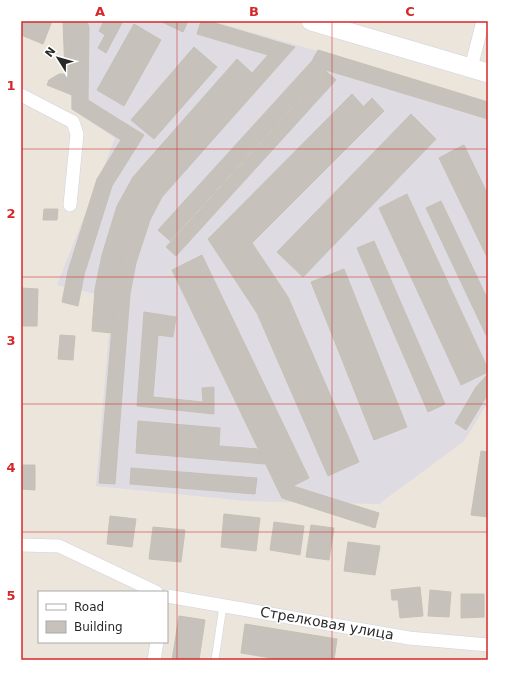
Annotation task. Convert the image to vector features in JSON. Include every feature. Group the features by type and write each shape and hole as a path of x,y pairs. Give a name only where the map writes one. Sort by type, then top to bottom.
{"main road":[{"path":"313,21 479,70"}],"street":[{"path":"479,70 483,21"},
{"path":"21,95 73,122 77,134 70,205"},
{"path":"21,546 59,546 154,591"},
{"name":"Стрелковая улица","path":"168,596 409,638 488,645"},
{"path":"154,660 157,643"}],"lane":[{"path":"215,660 223,606"}],"shaded area":[{"path":"70,21 212,21 377,68 488,106 488,402 464,441 379,504 247,501 96,486 112,298 57,285 115,138 71,109 72,31"}],"building":[{"path":"22,21 52,21 43,44 21,35"},
{"path":"63,21 69,21 72,29 72,95 47,85 49,80 59,74 65,74"},
{"path":"69,21 87,21 89,27 88,100 144,135 112,186 84,275 78,306 62,302 68,271 97,179 121,140 72,109 72,29"},
{"path":"104,21 123,21 106,53 98,48 105,35 99,31"},
{"path":"160,21 188,21 183,32"},
{"path":"201,21 208,21 295,47 162,197 150,220 136,263 130,294 115,484 99,483 115,292 121,260 135,214 149,189 268,55 197,34"},
{"path":"134,24 161,40 124,106 97,90"},
{"path":"194,47 217,67 154,139 131,120"},
{"path":"318,50 488,102 488,119 326,70 170,241 158,230 312,61"},
{"path":"237,59 252,73 149,189 135,214 121,260 115,292 112,333 92,331 95,289 102,255 117,206 133,177"},
{"path":"326,71 336,80 176,256 166,247"},
{"path":"352,94 363,106 230,241 272,305 343,469 328,476 257,313 208,239"},
{"path":"372,98 384,111 252,243 288,297 359,462 343,469 272,305 230,241"},
{"path":"411,114 436,139 303,277 277,252"},
{"path":"464,145 488,195 488,229 450,152"},
{"path":"450,152 488,229 488,259 439,158"},
{"path":"407,194 488,369 488,372 461,385 379,208"},
{"path":"441,201 488,300 488,334 486,335 426,208"},
{"path":"44,209 58,209 57,220 43,220"},
{"path":"374,241 445,404 428,412 357,248"},
{"path":"202,255 309,478 293,486 186,263"},
{"path":"186,263 293,486 379,513 375,528 282,498 172,270"},
{"path":"344,269 407,427 374,440 311,282"},
{"path":"21,288 38,289 37,326 21,326"},
{"path":"144,312 176,317 173,337 158,335 153,397 203,402 202,388 214,387 214,414 137,406"},
{"path":"60,335 75,336 73,360 58,359"},
{"path":"488,374 488,394 466,430 455,423 476,387"},
{"path":"138,421 220,428 219,446 258,449 265,464 136,453"},
{"path":"481,451 488,452 488,517 471,515"},
{"path":"21,465 35,465 35,490 21,489"},
{"path":"131,468 257,478 255,494 130,484"},
{"path":"224,514 260,518 256,551 221,547"},
{"path":"110,516 136,519 132,547 107,544"},
{"path":"274,522 304,526 300,555 270,550"},
{"path":"311,525 334,528 329,560 306,557"},
{"path":"153,527 185,530 181,562 149,559"},
{"path":"348,542 380,546 375,575 344,571"},
{"path":"420,587 423,616 400,618 398,600 392,600 391,590"},
{"path":"430,590 451,592 449,617 428,616"},
{"path":"461,594 484,594 484,617 461,618"},
{"path":"179,616 205,620 199,660 172,660"},
{"path":"245,624 337,639 334,660 283,660 241,653"}]}
